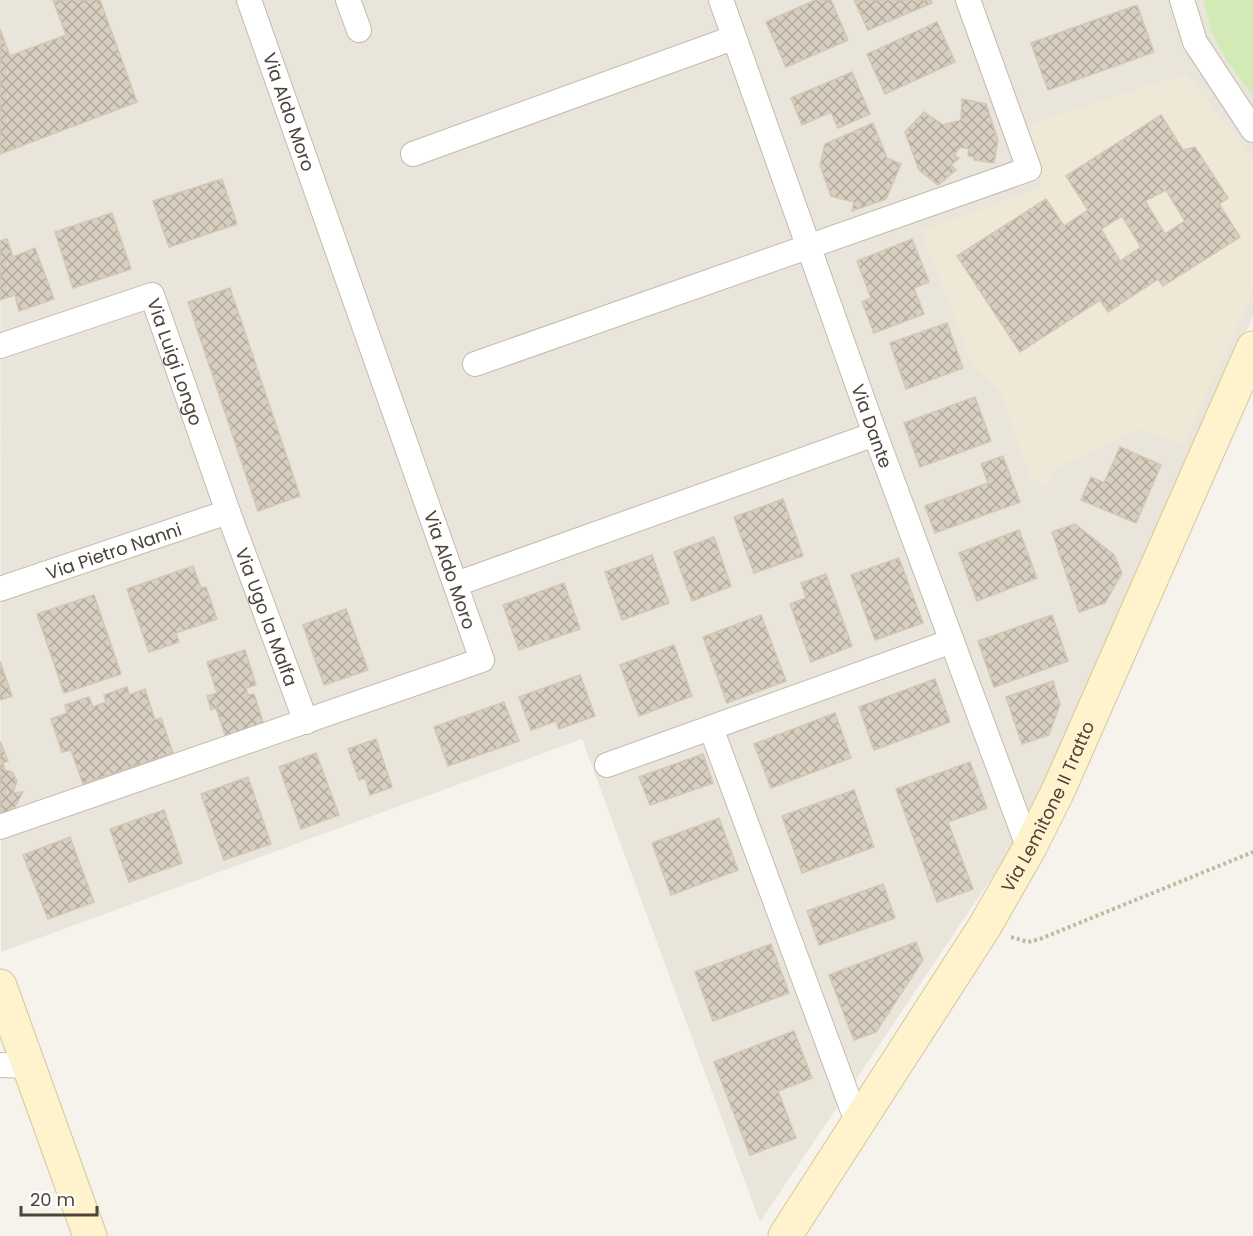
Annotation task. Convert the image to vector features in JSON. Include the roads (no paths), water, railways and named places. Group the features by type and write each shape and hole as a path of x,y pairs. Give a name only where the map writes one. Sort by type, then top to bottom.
{"street":[{"name":"Via Aldo Moro","path":"0,827 482,660 249,0"},
{"path":"348,0 359,30"},
{"name":"Via Dante","path":"721,0 875,434 1029,849"},
{"path":"475,364 1029,169 968,0"},
{"path":"1182,0 1195,42 1253,130"},
{"path":"412,154 733,38"},
{"name":"Via Luigi Longo","path":"0,346 152,295 228,512"},
{"name":"Via Lemitone II Tratto","path":"785,1236 985,926 1029,849 1059,789 1253,348"},
{"path":"456,584 875,434"},
{"name":"Via Pietro Nanni","path":"0,589 228,512"},
{"name":"Via Ugo la Malfa","path":"228,512 306,722"},
{"path":"607,765 952,640"},
{"path":"711,728 857,1122"},
{"path":"0,986 14,1065 90,1236"}]}
